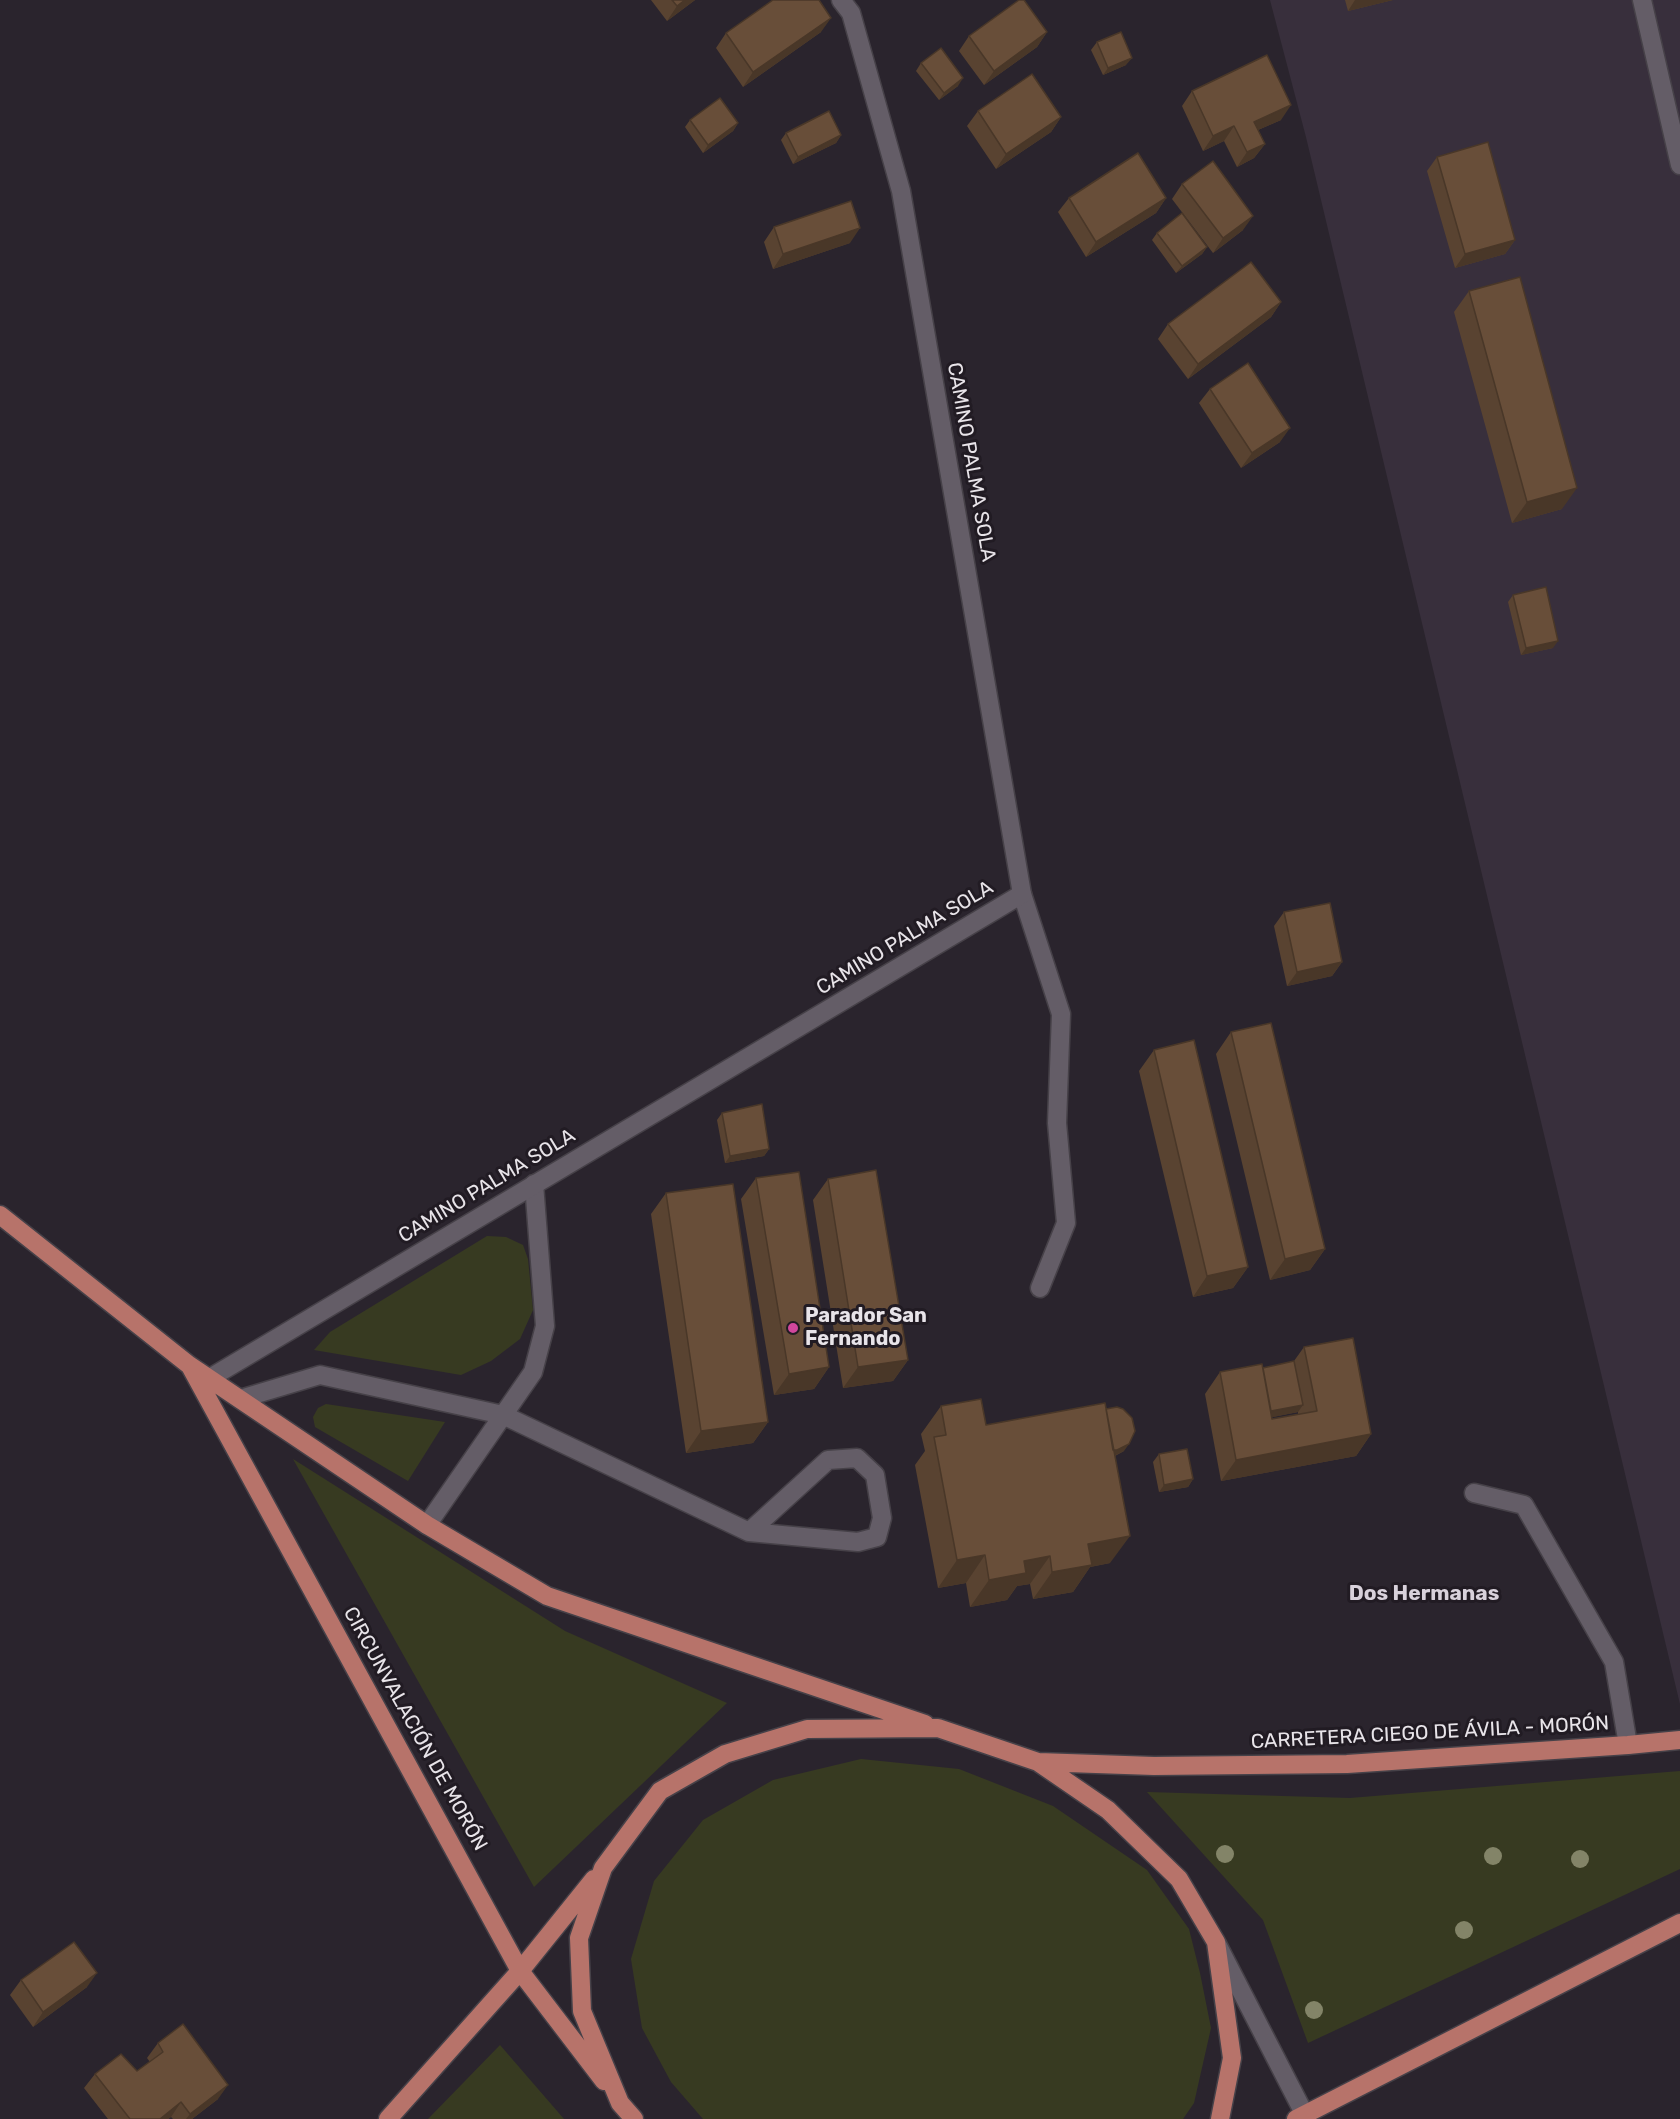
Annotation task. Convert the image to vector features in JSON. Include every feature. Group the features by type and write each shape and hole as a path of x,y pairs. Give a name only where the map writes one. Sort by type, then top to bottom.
{"main road":[{"name":"CIRCUNVALACIÓN DE MORÓN","path":"0,1215 189,1365 427,1525 547,1596 1038,1762"},
{"name":"CIRCUNVALACIÓN DE MORÓN","path":"189,1365 520,1971 620,2103"},
{"path":"388,2119 520,1971 603,1868 660,1791 725,1754 807,1729 938,1728"},
{"name":"CARRETERA CIEGO DE ÁVILA - MORÓN","path":"1038,1762 1154,1767 1347,1764 1680,1740"},
{"path":"1038,1762 1108,1810 1179,1879 1216,1942 1232,2058 1220,2119"},
{"path":"603,1868 579,1938 582,2011 620,2103 634,2119"},
{"path":"1302,2118 1680,1923"}],"street":[{"name":"CAMINO PALMA SOLA","path":"210,1378 1022,894 901,191 851,13 841,0"},
{"path":"1642,0 1680,165"},
{"path":"1022,894 1061,1014 1058,1123 1066,1223 1040,1288"},
{"path":"427,1525 533,1372 545,1326 534,1184"},
{"path":"240,1399 320,1375 503,1415 749,1532 858,1542 877,1538 882,1518 875,1474 857,1458 828,1460 749,1532"},
{"path":"1474,1493 1524,1505 1614,1662 1628,1745"},
{"path":"1216,1942 1302,2118"}],"shaded area":[{"path":"1270,0 1680,0 1680,1704 1306,137"}],"green space":[{"path":"487,1236 506,1237 523,1245 528,1259 533,1310 520,1339 491,1361 461,1375 314,1350 330,1332"},
{"path":"326,1404 445,1422 408,1481 315,1427 313,1417 318,1408"},
{"path":"293,1459 565,1631 727,1703 534,1887"},
{"path":"861,1759 959,1769 1053,1806 1147,1870 1189,1929 1211,2028 1194,2103 1183,2119 703,2119 671,2082 642,2028 631,1959 654,1881 703,1820 773,1780"},
{"path":"1680,1771 1680,1869 1308,2043 1263,1920 1147,1792 1350,1798"},
{"path":"500,2045 564,2119 428,2119"}],"building":[{"path":"672,0 685,0 677,6"},
{"path":"773,0 819,0 831,18 753,72 726,33"},
{"path":"1019,0 1024,0 1047,32 994,71 969,36"},
{"path":"1121,32 1132,58 1108,68 1097,42"},
{"path":"941,48 963,78 944,93 921,63"},
{"path":"1267,55 1291,105 1254,122 1265,144 1247,152 1234,126 1213,136 1192,91"},
{"path":"1032,74 1061,117 1006,154 978,111"},
{"path":"720,98 738,123 708,145 690,120"},
{"path":"829,111 841,135 798,157 786,133"},
{"path":"1488,142 1515,240 1465,254 1437,157"},
{"path":"1138,153 1166,198 1096,242 1069,198"},
{"path":"1213,161 1253,216 1223,238 1182,184"},
{"path":"851,201 860,228 783,254 774,227"},
{"path":"1182,213 1207,247 1182,266 1157,233"},
{"path":"1251,262 1281,302 1198,364 1168,324"},
{"path":"1520,277 1577,488 1527,502 1469,291"},
{"path":"1248,363 1290,428 1252,453 1210,389"},
{"path":"1546,587 1558,641 1526,648 1513,595"},
{"path":"1330,903 1342,962 1297,972 1284,912"},
{"path":"1271,1023 1325,1249 1285,1259 1231,1032"},
{"path":"1194,1040 1248,1267 1207,1276 1154,1050"},
{"path":"762,1104 769,1149 730,1156 722,1113"},
{"path":"876,1170 908,1360 858,1367 828,1179"},
{"path":"799,1172 829,1367 789,1374 756,1178"},
{"path":"733,1184 768,1422 701,1431 666,1193"},
{"path":"1353,1338 1371,1434 1236,1460 1220,1372 1262,1364 1272,1419 1317,1411 1304,1347"},
{"path":"1294,1361 1303,1405 1271,1411 1263,1368"},
{"path":"981,1399 986,1425 1105,1403 1130,1536 1088,1544 1092,1565 1052,1572 1050,1556 1024,1561 1026,1573 989,1580 985,1555 957,1560 934,1437 946,1435 941,1406"},
{"path":"1117,1407 1123,1409 1132,1418 1135,1431 1129,1444 1113,1450 1106,1409"},
{"path":"1187,1449 1193,1479 1164,1485 1159,1454"},
{"path":"74,1942 97,1973 43,2012 21,1980"},
{"path":"183,2024 228,2085 190,2114 181,2102 160,2119 130,2119 95,2074 121,2054 137,2071 163,2052 158,2043"}],"place":[{"name":"Parador San Fernando","path":"793,1328"}],"district":[{"name":"Dos Hermanas","path":"1424,1594"}]}
